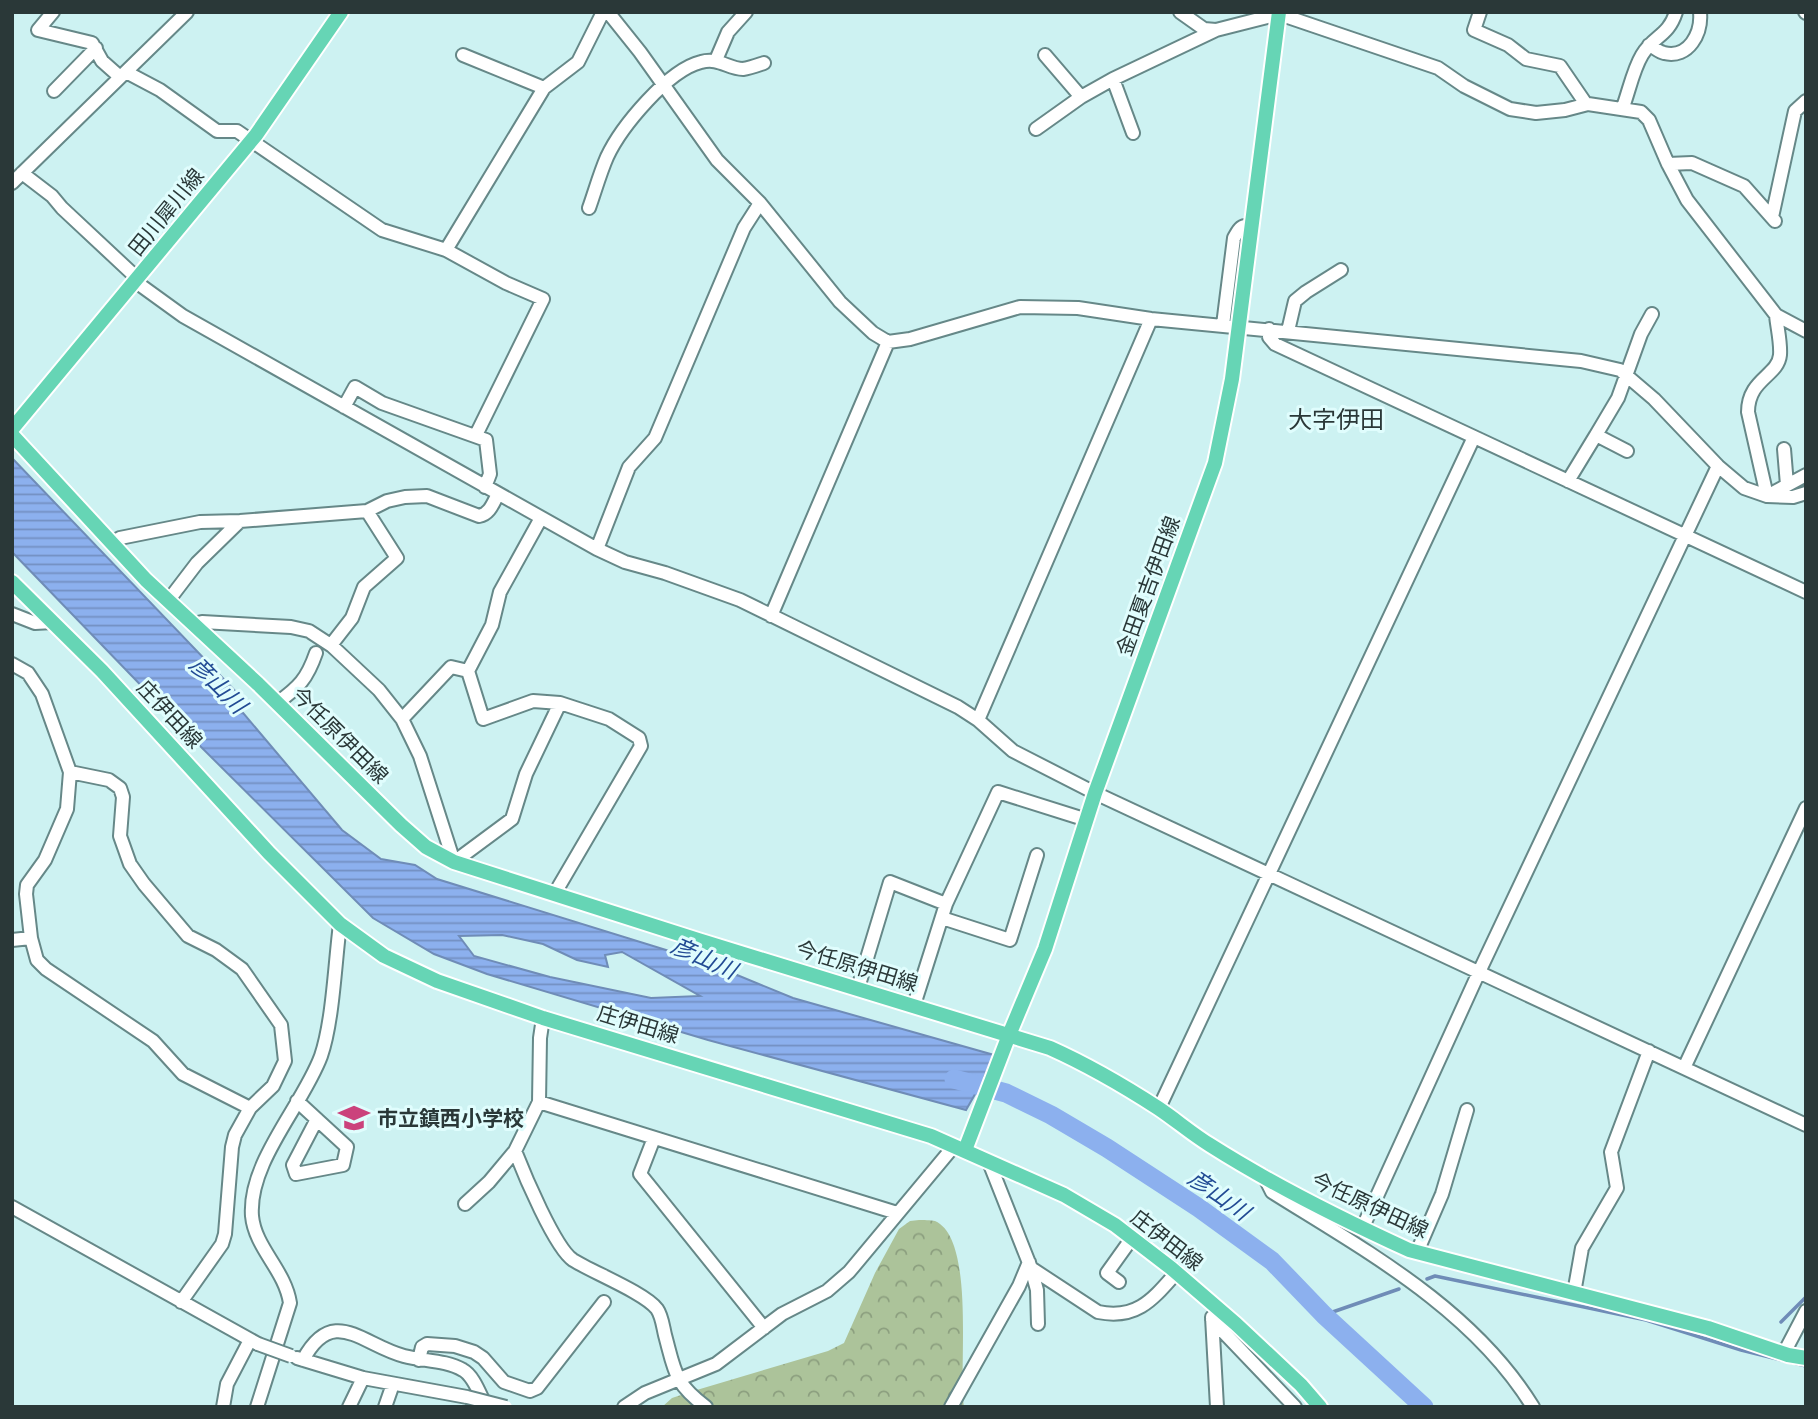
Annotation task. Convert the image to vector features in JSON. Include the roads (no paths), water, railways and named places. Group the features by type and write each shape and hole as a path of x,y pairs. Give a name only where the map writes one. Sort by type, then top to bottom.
{"main road":[{"name":"田川犀川線","path":"12,429 251,141 341,12"},
{"name":"金田夏吉伊田線","path":"963,1146 1045,949 1096,793 1215,463 1232,379 1279,13"},
{"name":"今任原伊田線","path":"12,435 110,543 169,601 401,825 426,847 454,862 1009,1035 1077,1060 1158,1108 1209,1145 1264,1177 1362,1228 1417,1252 1708,1328 1806,1358"},
{"name":"庄伊田線","path":"12,582 102,671 269,853 340,924 384,956 437,981 543,1018 963,1146 989,1162 1065,1195 1115,1225 1176,1273 1301,1385 1320,1407"}],"street":[{"path":"54,12 38,30 92,43 102,61 123,75 160,90 217,131 237,131 382,230 446,250 506,283 543,299 476,435"},
{"path":"12,183 187,12"},
{"path":"446,250 544,88 578,62 605,12 665,85 717,160 760,203 841,302 873,333 888,342 910,340 1020,306 1078,308 1151,319 1581,361 1620,370 1654,399 1718,466 1744,488 1767,496 1793,497 1806,493"},
{"path":"716,60 729,32 746,12"},
{"path":"1180,12 1204,29 1216,30"},
{"path":"1480,12 1474,30 1508,45 1526,59 1560,66 1586,104"},
{"path":"1623,107 1641,57 1649,44 1671,27 1676,12"},
{"path":"1649,44 1663,53 1676,54 1686,49 1698,34 1700,12"},
{"path":"1036,129 1112,79 1216,30 1279,13 1438,68 1464,86 1510,108 1536,113 1565,110 1586,104 1623,107 1641,112 1649,120 1687,200 1776,315 1806,331"},
{"path":"54,92 96,48"},
{"path":"463,55 544,88"},
{"path":"1045,55 1081,97"},
{"path":"589,208 607,156 646,101 665,85 692,65 716,60 741,69 764,63"},
{"path":"1112,79 1133,133"},
{"path":"1668,163 1692,163 1744,186 1774,219 1795,111 1806,101"},
{"path":"22,173 52,196 137,280 183,316 597,549 625,562 665,573 740,600 958,707 978,720 1013,751 1096,793 1806,1125"},
{"path":"597,549 629,467 655,438 744,228 760,203"},
{"path":"1223,325 1234,238 1243,225 1251,226"},
{"path":"1288,331 1295,301 1341,271"},
{"path":"1568,481 1618,398 1641,334 1652,314"},
{"path":"1767,496 1748,402 1753,390 1776,365 1780,356 1776,315"},
{"path":"978,720 1151,319"},
{"path":"1269,329 1269,337 1275,344 1806,592"},
{"path":"771,616 888,342"},
{"path":"344,407 355,387 382,403 486,440 490,474 485,487"},
{"path":"1596,435 1627,451"},
{"path":"1158,1108 1474,437"},
{"path":"1784,449 1787,485"},
{"path":"1362,1228 1479,972 1718,466"},
{"path":"1767,496 1806,475"},
{"path":"110,543 120,538 200,522 367,510 387,501 427,496 479,516 488,512 498,494"},
{"path":"331,645 352,618 364,587 397,558 367,510"},
{"path":"541,518 500,592 492,625 468,671 483,719 533,701 560,703 609,719 639,737 641,747 555,892"},
{"path":"169,601 197,563 240,521"},
{"path":"12,614 35,623 53,622"},
{"path":"193,624 202,622 291,627 309,631 331,645 379,690 402,719 419,756 454,862 512,819 526,774 560,703"},
{"path":"277,703 298,687 309,673 316,653"},
{"path":"12,664 28,673 42,694 70,772 67,809 45,860 27,885 31,939 37,960 46,970 153,1041 183,1074 250,1108"},
{"path":"402,719 451,667 468,671"},
{"path":"70,772 109,780 120,788 123,797 120,836 130,864 188,936 216,950 242,969 281,1025 285,1061 273,1086 250,1108 235,1135 222,1244 181,1302"},
{"path":"914,1005 946,904 998,792 1087,820"},
{"path":"1684,1068 1806,808"},
{"path":"942,918 1010,940 1037,855"},
{"path":"858,988 890,882 946,904"},
{"path":"257,1407 290,1303 288,1291 277,1268 255,1232 252,1215 253,1194 261,1169 321,1056 340,924"},
{"path":"12,940 31,939"},
{"path":"465,1204 489,1182 515,1151 539,1102 543,1018"},
{"path":"1574,1293 1582,1248 1617,1188 1611,1153 1649,1051"},
{"path":"297,1101 317,1119 347,1147 343,1165 296,1174 293,1165 317,1119"},
{"path":"539,1102 897,1213"},
{"path":"1417,1252 1442,1194 1467,1110"},
{"path":"654,1138 640,1174 764,1328"},
{"path":"624,1407 645,1393 716,1364 782,1314 827,1291 849,1272 897,1213 963,1146"},
{"path":"515,1151 553,1232 570,1258 645,1299 657,1309 677,1380 706,1407"},
{"path":"989,1162 1030,1265 1037,1290 1038,1324"},
{"path":"1264,1177 1272,1192 1388,1265 1453,1315 1495,1357 1533,1407"},
{"path":"12,1207 254,1343 363,1378 506,1407"},
{"path":"1119,1282 1107,1273 1132,1238"},
{"path":"1030,1265 1097,1312 1109,1314 1135,1310 1149,1303 1176,1273"},
{"path":"951,1407 1030,1265"},
{"path":"419,1360 422,1347 427,1344 455,1346 483,1358 504,1382 530,1391 537,1388 604,1302"},
{"path":"1212,1303 1217,1407"},
{"path":"1784,1353 1806,1311"},
{"path":"1212,1320 1295,1407"},
{"path":"297,1358 321,1336 334,1331 350,1332 382,1348 419,1360 465,1370 486,1407"},
{"path":"223,1407 227,1384 254,1343"},
{"path":"349,1407 363,1378"},
{"path":"385,1407 393,1384"},
{"path":"442,1407 447,1393"}],"water":[{"path":"12,458 239,695 233,701 342,830 381,859 415,865 437,879 708,963 793,998 994,1055 982,1082 966,1110 708,1040 487,974 434,954 373,918 187,733 12,552","holes":["502,935 543,944 577,960 608,967 605,955 622,952 700,996 651,998 550,977 474,956 459,936"]}],"waterway":[{"name":"彦山川","path":"954,1079 1006,1093 1051,1115 1199,1208 1272,1261 1324,1315 1424,1407"},
{"path":"1427,1279 1435,1276 1646,1320 1741,1350 1806,1366"},
{"path":"1324,1315 1399,1289"},
{"path":"1781,1322 1806,1297"}],"place":[{"name":"市立鎮西小学校","path":"354,1118"}],"district":[{"name":"大字伊田","path":"1336,419"}]}
